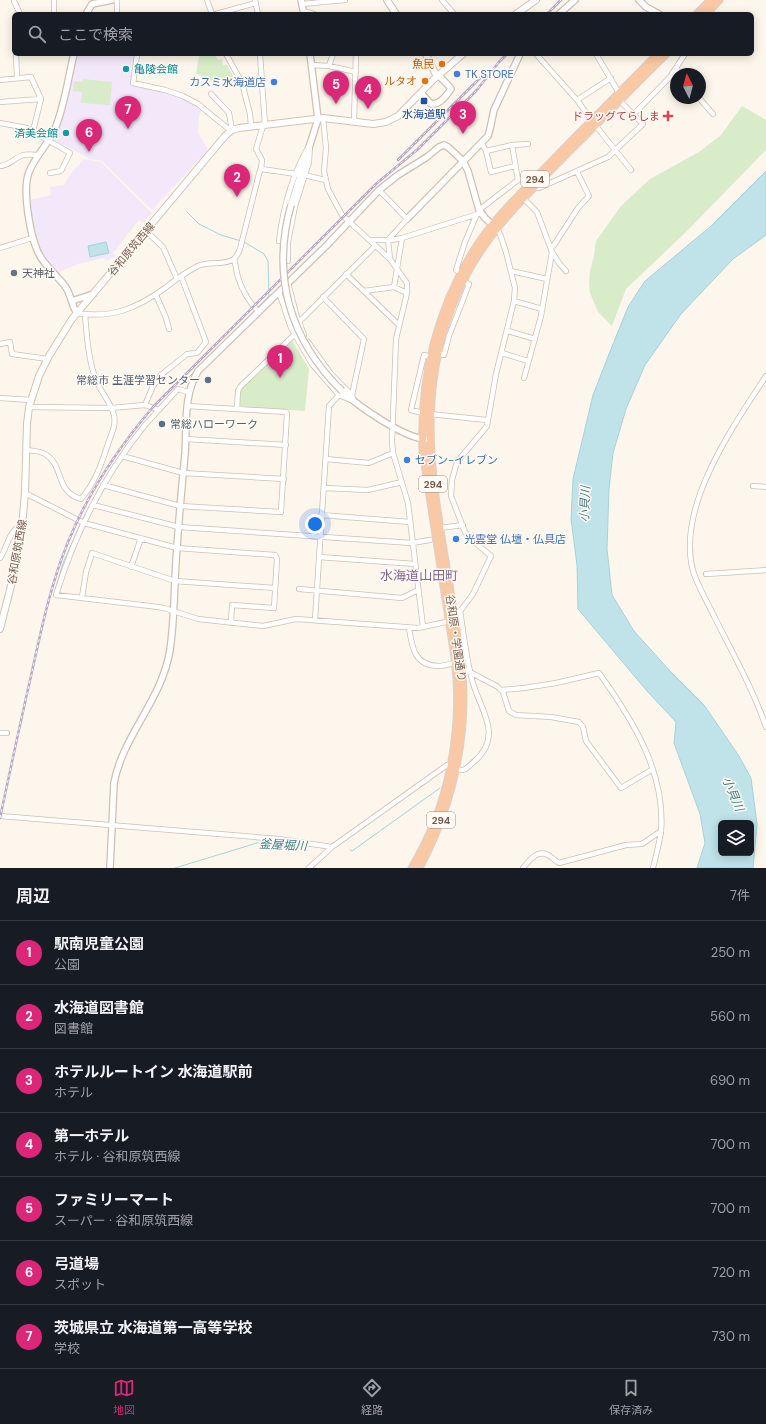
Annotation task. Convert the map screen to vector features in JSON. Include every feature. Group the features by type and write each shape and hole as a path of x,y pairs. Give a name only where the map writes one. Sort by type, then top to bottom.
{"highway":[{"path":"699,12 711,0"},
{"path":"708,12 719,0"},
{"name":"谷和原・学園通り","path":"450,314 461,273 479,243 619,97 656,56"},
{"name":"谷和原・学園通り","path":"619,97 664,56"},
{"name":"谷和原・学園通り","path":"452,618 425,465 426,379 463,282 475,260 495,227 518,196 534,184"},
{"name":"谷和原・学園通り","path":"419,868 440,823 454,768 463,719 463,692 426,439"},
{"name":"谷和原・学園通り","path":"412,868 425,845 436,820 454,768"}],"main road":[{"path":"387,0 392,12"},
{"path":"519,12 536,0"},
{"path":"427,56 435,73 439,76"},
{"path":"232,130 250,126 264,126 321,118 373,124 386,122 398,116 460,56"},
{"name":"谷和原筑西線","path":"0,630 13,578 22,526 29,408 35,385 63,332 146,230 232,130"}],"street":[{"path":"54,0 54,12"},
{"path":"87,12 92,4 112,0"},
{"path":"117,0 117,12"},
{"path":"207,0 211,12"},
{"path":"303,12 302,2 345,0"},
{"path":"442,0 452,12"},
{"path":"562,12 575,0"},
{"path":"639,0 646,7 655,12"},
{"path":"14,1 19,12"},
{"path":"223,12 256,2 258,12"},
{"path":"16,56 17,78"},
{"path":"74,56 54,130 29,172 26,186 32,238 40,258 65,286 77,314 85,315 117,313 140,304 156,295 179,278 203,264 226,262 234,259 240,249 261,169 262,160 256,149 264,126 260,56"},
{"path":"137,56 133,83 166,90 183,96 198,104 232,130"},
{"path":"227,56 242,83 250,114 250,126"},
{"path":"310,56 326,148 324,171 328,189 341,213 390,259 407,283 408,293 396,339 392,425 393,453 408,503 418,590 424,627"},
{"path":"329,66 332,56"},
{"path":"354,122 356,56"},
{"path":"390,259 388,240 407,218 463,161 482,144 488,136 494,110 519,56"},
{"path":"538,56 577,100 631,170"},
{"path":"370,240 402,238 479,213 518,180 528,177 539,188 608,157 616,151 643,124 619,97 611,78 597,56"},
{"path":"677,68 684,56"},
{"path":"311,65 329,66 356,72"},
{"path":"420,94 431,104 437,104 440,102 450,87 439,76"},
{"path":"0,80 31,77 41,99 33,131"},
{"path":"634,114 670,77"},
{"path":"577,100 611,78"},
{"path":"211,94 229,112 232,130"},
{"path":"0,102 41,99"},
{"path":"704,104 713,114"},
{"path":"321,118 310,144 290,205 284,232 282,258 285,289 297,328 308,350 341,393"},
{"path":"0,123 27,128 70,153 61,171 50,173"},
{"path":"288,242 279,241 285,209 302,157 310,144"},
{"path":"288,261 288,242 292,215 309,162 310,144"},
{"path":"482,144 486,151 492,172 515,166"},
{"path":"486,151 512,145 528,144"},
{"path":"512,145 518,180"},
{"path":"110,868 114,783 117,771 123,753 155,697 164,675 170,651 174,611 177,548 186,439 188,392 192,381 198,371 349,222 379,190 398,175 427,157 441,146 446,146 451,149 463,161 468,171 479,213 495,227 500,234 515,288 508,331 496,374 486,426 457,462 454,470 451,496 465,532 491,556 473,594 460,611 452,618 443,623 409,628 292,619 263,626 198,619 174,611 150,606 56,595 65,567 84,523 103,485 122,456 145,426 178,389 188,392"},
{"path":"0,166 8,165 13,160 24,154 39,155"},
{"path":"261,169 296,174"},
{"path":"524,378 542,309 552,250 578,208 589,196 576,172"},
{"path":"304,175 325,180"},
{"path":"379,190 407,218"},
{"path":"523,198 537,212 552,250 559,264 566,271"},
{"path":"461,273 456,270 465,242 479,213"},
{"path":"145,405 157,379 187,354 197,353 206,342 179,278 162,247 146,230"},
{"path":"0,248 32,238"},
{"path":"394,286 396,266 402,238"},
{"path":"237,409 238,391 240,387 294,333 298,321 376,246"},
{"path":"234,259 237,277 241,287 248,301 259,312"},
{"path":"511,271 547,279"},
{"path":"346,274 399,325"},
{"path":"288,283 298,321 307,340 321,362 352,395"},
{"path":"364,291 394,286 408,293"},
{"path":"72,301 95,292"},
{"path":"279,292 294,333 315,368 341,393 354,402 411,437 426,439"},
{"path":"156,295 169,329"},
{"path":"323,297 364,339 352,395 354,402"},
{"path":"514,301 542,309"},
{"path":"450,314 449,336 444,355 424,355 411,410 426,414 487,420"},
{"path":"27,450 45,454 50,458 56,467 64,486 73,497 81,499 90,489 100,469 109,439 114,431 114,415 93,370 85,315"},
{"path":"508,331 535,339"},
{"path":"0,344 10,342 12,354 48,359"},
{"path":"502,352 528,361"},
{"path":"766,376 730,433 705,480 690,527 689,541 693,572 757,702 766,727"},
{"path":"315,620 329,406 341,393"},
{"path":"0,398 31,400"},
{"path":"29,408 111,408 145,405 159,410"},
{"path":"103,485 180,506 281,512 286,445 286,412 187,406"},
{"path":"186,439 286,445"},
{"path":"326,459 369,463 393,453"},
{"path":"122,456 183,473 284,479"},
{"path":"324,488 368,490 402,482"},
{"path":"753,486 766,487"},
{"path":"25,493 84,523 177,548 275,555 277,559 274,608 232,605 231,623"},
{"path":"93,505 179,527 412,543 430,540"},
{"path":"321,515 410,522"},
{"path":"440,528 462,525"},
{"path":"0,558 12,532 17,527 22,526"},
{"path":"131,567 141,538"},
{"path":"0,546 5,550"},
{"path":"82,597 86,572 92,553 175,581 275,588"},
{"path":"319,557 415,564"},
{"path":"706,574 766,570"},
{"path":"299,589 402,598 418,590"},
{"path":"308,868 332,847 447,765 462,770 466,769 486,749 490,733 470,672 460,611"},
{"path":"409,628 412,648 418,658 434,665 459,666 494,684 501,690 509,711 516,715 551,717 579,722 583,727 586,742 621,788 653,769"},
{"path":"501,690 556,683 599,673 618,699 637,732 653,769 660,799 661,831 653,868"},
{"path":"0,733 7,733"},
{"path":"0,816 279,839 332,847"},
{"path":"523,868 533,857 539,854 546,854 559,863 626,845 642,844 661,831"}],"shaded area":[{"path":"76,56 136,56 132,85 165,91 186,99 202,110 199,115 198,133 208,150 152,210 102,161 87,158 53,140 63,114"},
{"path":"84,159 101,162 152,213 143,223 139,220 113,253 116,256 106,261 104,258 78,264 57,273 51,267 37,244 33,229 29,200 51,195 50,187 64,185 71,173"}],"green space":[{"path":"199,56 216,56 218,60 222,59 223,65 227,65 236,82 201,80 201,75 196,74"},
{"path":"83,79 112,82 110,105 81,103 82,92 73,91 74,81 82,82"},
{"path":"742,106 766,120 766,150 687,231 626,289 612,326 598,312 590,293 590,271 596,241 621,206 650,179 699,152 721,135"},
{"path":"292,340 309,369 305,411 241,407 241,390 243,387"}],"water":[{"name":"小貝川","path":"766,171 766,235 733,259 681,314 645,365 626,409 613,453 609,489 607,549 612,595 634,631 670,671 704,705 739,756 751,778 757,824 753,868 697,868 705,843 700,814 674,743 676,722 647,691 578,609 577,565 571,519 573,479 593,395 628,307 645,281 711,226"},
{"path":"106,242 109,253 90,257 88,246"}],"waterway":[{"path":"187,212 199,224 221,235 241,241"},
{"path":"244,242 264,254 268,261 269,296 258,307"},
{"path":"227,339 255,311"},
{"path":"179,387 195,371"},
{"path":"83,518 88,510"},
{"path":"56,587 63,563 80,525"},
{"name":"釜屋堀川","path":"470,682 474,693"},
{"name":"釜屋堀川","path":"475,696 484,719"},
{"name":"釜屋堀川","path":"463,768 476,756"},
{"name":"釜屋堀川","path":"350,850 352,851 440,788"},
{"name":"釜屋堀川","path":"175,868 257,843 289,843 314,846"}],"railway":[{"path":"549,12 561,0"},
{"path":"0,818 38,642 56,575 76,524 94,489 116,455 153,407 377,183 418,149 476,91 505,56"},
{"path":"398,160 483,75"}],"place":[{"name":"魚民","path":"442,64"},
{"name":"亀陵会館","path":"126,69"},
{"name":"TK STORE","path":"457,74"},
{"name":"ルタオ","path":"425,81"},
{"name":"カスミ水海道店","path":"274,82"},
{"name":"水海道駅","path":"424,101"},
{"name":"ファミリーマート","path":"336,104"},
{"name":"第一ホテル","path":"368,109"},
{"name":"ドラッグてらしま","path":"668,116"},
{"name":"茨城県立 水海道第一高等学校","path":"128,129"},
{"name":"済美会館","path":"66,133"},
{"name":"ホテルルートイン 水海道駅前","path":"463,134"},
{"name":"弓道場","path":"89,152"},
{"name":"水海道図書館","path":"237,197"},
{"name":"天神社","path":"14,273"},
{"name":"駅南児童公園","path":"280,378"},
{"name":"常総市 生涯学習センター","path":"208,380"},
{"name":"常総ハローワーク","path":"162,424"},
{"name":"セブン-イレブン","path":"407,460"},
{"name":"光雲堂 仏壇・仏具店","path":"456,539"}],"district":[{"name":"水海道山田町","path":"419,575"}]}
